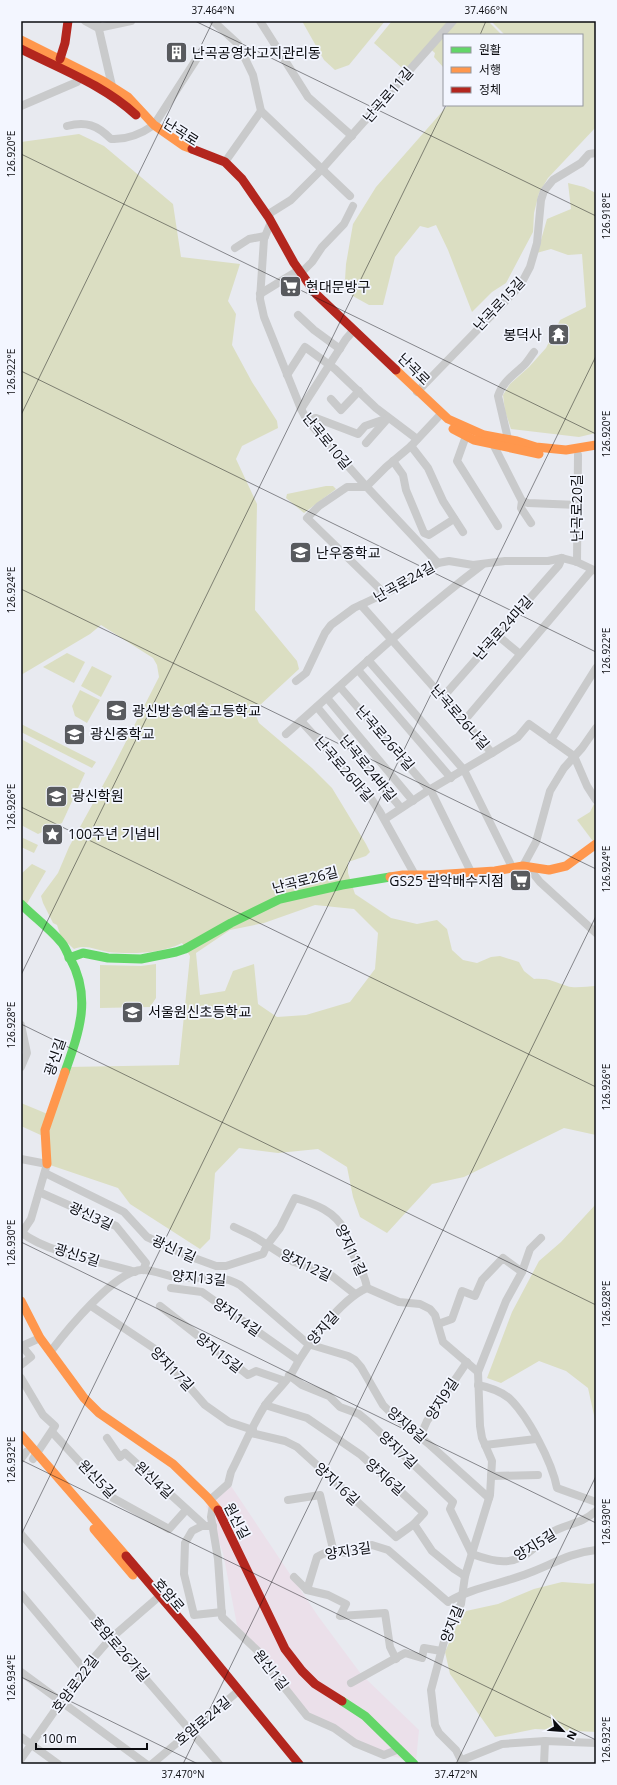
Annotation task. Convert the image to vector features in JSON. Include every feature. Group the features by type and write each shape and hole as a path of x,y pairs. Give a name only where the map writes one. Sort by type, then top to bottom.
{"main road":[{"path":"60,59 65,43 68,21"},
{"name":"난곡로","path":"21,40 60,59 82,76 124,104 152,126 179,151 220,168 237,185 268,225"},
{"name":"난곡로","path":"21,49 82,76 112,86 128,96 152,126 184,146 225,162 242,179 268,225 298,272 316,294 352,333 439,415 484,435 554,449 566,450 596,445"},
{"name":"난곡로","path":"352,333 391,365 439,415 444,423 474,440 494,446 542,455 564,456 596,453"},
{"name":"난곡로26길","path":"69,958 83,953 108,958 141,959 176,952 185,949 231,923 280,899 342,884 403,875 433,876 526,867 549,870 566,866 596,844"},
{"name":"광신길","path":"21,904 62,943 80,978 83,1007 77,1039 46,1130 46,1169"},
{"name":"원신길","path":"21,1301 40,1338 84,1398 98,1413 172,1464 212,1502 218,1510 285,1649 297,1666 315,1684 365,1716 414,1764"},
{"path":"21,1435 35,1456 196,1638 298,1764"},
{"name":"호암로","path":"23,1452 35,1456 155,1600 236,1693 294,1764"}],"street":[{"path":"85,21 98,25 130,21"},
{"path":"213,21 238,44 253,75 261,111 350,196"},
{"path":"260,21 308,97 352,136"},
{"name":"난곡로11길","path":"236,248 268,225 322,169 453,21"},
{"path":"98,25 112,86"},
{"name":"난곡로","path":"152,126 201,52"},
{"path":"21,106 77,82 82,76"},
{"path":"225,162 261,111"},
{"path":"67,126 78,123 86,123 104,132 111,139 134,136 152,126"},
{"name":"난곡로15길","path":"417,392 461,344 520,286 526,276 537,243 541,200 544,191 553,180 581,163 589,154 596,154"},
{"path":"260,294 312,262 322,247 344,224 353,206"},
{"name":"난곡로10길","path":"268,225 260,294 264,317 301,409 307,420 366,487 438,563"},
{"path":"298,315 314,330 340,349"},
{"path":"301,409 352,333"},
{"path":"288,374 305,347 330,365 388,418 417,439"},
{"path":"508,439 498,396 511,376 524,366 534,352"},
{"path":"331,399 341,410 359,391"},
{"path":"384,594 307,518 319,506 347,487 366,487 411,446 439,415"},
{"path":"307,420 316,418 358,434 365,426 388,418"},
{"path":"366,443 388,418"},
{"path":"466,436 457,461 498,526"},
{"path":"411,446 428,468 443,501 462,532"},
{"path":"494,446 522,501 521,508 531,523"},
{"name":"난곡로20길","path":"577,562 578,455"},
{"path":"393,461 403,475 406,490 424,533"},
{"path":"522,501 528,503 578,505"},
{"path":"414,539 424,533 429,535 454,519"},
{"name":"난곡로24길","path":"296,681 306,673 325,633 331,625 344,614 408,583 438,563 449,561 473,566 505,561 548,561 562,558 577,562 593,570"},
{"name":"난곡로24마길","path":"443,697 559,564 562,558"},
{"path":"286,734 392,639 482,564"},
{"path":"464,721 593,570"},
{"path":"362,605 392,639"},
{"path":"497,635 520,654"},
{"name":"난곡로26나길","path":"392,639 492,753 518,737 529,724 574,756"},
{"path":"368,660 464,770 513,869"},
{"path":"551,740 596,668"},
{"path":"358,670 451,778"},
{"name":"난곡로26라길","path":"340,687 430,790 471,872"},
{"name":"난곡로24바길","path":"317,707 401,808 413,801 327,698"},
{"name":"난곡로26마길","path":"301,721 370,797 415,875"},
{"path":"594,734 564,768 550,791 536,842 526,867 540,882 596,933"},
{"path":"413,801 492,753"},
{"path":"574,756 586,786 596,800"},
{"path":"384,819 401,808"},
{"path":"21,1025 28,1053 21,1067"},
{"name":"광신1길","path":"21,1159 46,1169 124,1212 147,1237 186,1255 216,1266 226,1266 262,1254 267,1245"},
{"name":"광신길","path":"21,1233 31,1219 46,1169"},
{"name":"광신3길","path":"39,1192 116,1226 146,1263 139,1271"},
{"name":"양지11길","path":"267,1245 280,1228 295,1198 320,1206 338,1221 344,1229 352,1254 365,1277 366,1288"},
{"name":"양지12길","path":"234,1227 294,1262 332,1276 355,1294"},
{"name":"광신5길","path":"21,1233 32,1240 79,1257 139,1271"},
{"name":"양지길","path":"462,1762 456,1750 439,1733 435,1725 430,1690 446,1634 461,1604 465,1576 489,1498 492,1476 492,1461 485,1445 480,1426 478,1372 506,1301 522,1272 530,1249 541,1238"},
{"path":"438,1324 452,1319 462,1292 475,1296 482,1280 503,1258 522,1272"},
{"path":"51,1351 69,1328 115,1283 139,1271"},
{"name":"양지13길","path":"139,1271 179,1278 215,1277 229,1279 240,1285 308,1344"},
{"name":"양지14길","path":"171,1288 202,1292 298,1360"},
{"path":"366,1288 399,1302 420,1304 430,1309 435,1315 443,1342 478,1372"},
{"name":"양지길","path":"212,1502 228,1484 231,1472 266,1405 287,1378 308,1344 355,1294 366,1288"},
{"name":"양지17길","path":"91,1306 158,1351 205,1404 229,1422 252,1432"},
{"name":"양지15길","path":"160,1306 248,1375 256,1371 287,1378"},
{"path":"21,1365 31,1357 22,1346 40,1338"},
{"name":"양지8길","path":"308,1344 348,1356 355,1360 361,1367 383,1405 403,1425 459,1470 489,1498"},
{"name":"양지9길","path":"420,1438 427,1421 467,1362"},
{"path":"21,1378 43,1415 55,1426 35,1456"},
{"name":"양지7길","path":"287,1378 329,1396 340,1407 358,1414 370,1423 453,1502 450,1509 472,1554"},
{"path":"478,1385 491,1388 508,1398 525,1417 554,1473 557,1488 596,1502"},
{"name":"양지6길","path":"266,1405 307,1418 361,1455 424,1513 414,1524"},
{"name":"원신5길","path":"52,1432 113,1498 137,1513 169,1530 186,1510"},
{"name":"양지16길","path":"252,1432 285,1440 297,1447 396,1537 414,1524"},
{"name":"원신4길","path":"107,1438 120,1456 125,1453 204,1526"},
{"path":"485,1445 536,1439"},
{"path":"492,1476 538,1475"},
{"path":"288,1500 320,1495 334,1552"},
{"name":"원신1길","path":"212,1502 211,1517 218,1560 222,1618 262,1655 268,1668 308,1716 334,1728 355,1743 384,1755 399,1749"},
{"name":"양지5길","path":"472,1554 496,1562 520,1558 531,1551 554,1531 577,1524 596,1511"},
{"path":"414,1524 432,1551 454,1570 465,1576"},
{"path":"213,1526 204,1526 192,1531 185,1543 184,1574 194,1615 222,1612"},
{"name":"호암로26가길","path":"21,1534 219,1764"},
{"name":"양지3길","path":"307,1590 317,1556 326,1552 338,1553 362,1549 372,1545 388,1550 448,1602 463,1593"},
{"name":"양지5길","path":"463,1593 530,1573 562,1558 596,1550"},
{"path":"294,1577 307,1590 328,1595 346,1604 340,1616 385,1613 390,1648 396,1659"},
{"path":"21,1594 84,1669"},
{"name":"호암로22길","path":"21,1759 84,1669 110,1639 155,1600"},
{"path":"351,1683 405,1653 422,1658 424,1648 442,1651"},
{"path":"21,1672 146,1764"},
{"name":"호암로24길","path":"152,1764 236,1693"},
{"path":"21,1737 58,1764"},
{"path":"544,1741 544,1764"},
{"path":"462,1762 502,1744 544,1741 596,1743"}],"shaded area":[{"path":"231,1486 318,1616 361,1674 419,1730 416,1761 390,1756 307,1716 237,1625 223,1553 206,1506"}],"green space":[{"path":"302,21 385,21 349,65 335,70 324,60"},
{"path":"392,21 488,21 501,34 443,34 443,67 434,57 435,53 427,46 407,67 402,68 374,43"},
{"path":"491,21 596,21 596,127 548,178 539,193 534,213 533,232 506,283 492,292 472,312 448,250 436,225 428,228 420,226 395,257 383,305 369,305 351,295 345,280 346,264 353,224 376,187 447,106 583,106 583,34 504,34"},
{"path":"79,134 104,146 173,204 181,257 240,264 228,301 236,314 232,345 252,382 277,421 278,428 242,446 236,459 257,504 255,610 297,661 299,669 259,706 255,714 259,723 312,768 332,788 366,844 370,852 366,856 348,862 348,873 355,894 391,918 417,924 437,920 447,929 452,950 463,960 477,963 491,957 500,956 519,962 524,971 534,979 548,980 574,987 596,986 596,1135 564,1128 464,1177 432,1184 387,1233 360,1217 353,1197 347,1167 318,1149 278,1153 239,1148 215,1173 210,1239 200,1249 130,1204 118,1188 47,1164 45,1137 21,1126 21,1103 50,1115 67,1067 179,1065 190,956 182,943 165,949 136,953 108,952 87,947 74,949 61,937 57,925 53,923 41,896 58,873 69,847 114,765 159,677 157,665 153,658 101,625 90,634 21,675 21,142","holes":["315,905 354,909 378,933 375,969 350,1002 306,1015 277,1017 258,1004 254,964 233,971 225,991 200,995 196,953 230,930 264,923"]},
{"path":"568,183 584,187 596,193 596,433 579,437 511,429 505,411 503,395 510,384 529,367 546,348 560,320 586,307 582,254 568,255 551,249 533,254 541,240 547,219 571,209"},
{"path":"333,486 336,489 304,513 286,498 287,494"},
{"path":"67,653 85,662 74,683 43,667"},
{"path":"92,666 112,676 101,697 81,686"},
{"path":"80,690 100,700 87,723 75,716 72,706"},
{"path":"21,724 96,762 92,768 21,732"},
{"path":"21,739 85,773 62,823 38,834 21,825"},
{"path":"594,804 596,806 595,841 592,840 577,820 590,812"},
{"path":"23,838 38,845 34,853 21,847"},
{"path":"32,864 46,871 25,907 21,904 21,874"},
{"path":"156,964 156,998 150,1007 100,1008 100,965 141,966"},
{"path":"596,1204 596,1424 588,1388 566,1371 539,1361 501,1383 487,1378 512,1312 539,1261 561,1242"},
{"path":"562,1582 589,1584 596,1583 596,1732 535,1729 495,1737 450,1674 445,1652 456,1627 466,1611 498,1604 534,1589"}],"traffic: fast":[{"path":"69,958 83,953 108,958 141,959 176,952 185,949 231,923 280,899 342,885 390,877"},
{"path":"21,904 52,932 62,944 77,973 82,1001 81,1015 79,1029 65,1072"},
{"path":"342,1701 365,1716 414,1764"}],"traffic: slow":[{"path":"21,40 103,81 128,97 154,125 184,146 192,149"},
{"path":"396,370 448,419 484,435 517,441 536,447 566,450 596,445"},
{"path":"453,429 474,440 539,454"},
{"path":"390,877 403,875 433,875 495,871 523,866 549,870 566,866 596,844"},
{"path":"47,1164 45,1130 65,1072"},
{"path":"21,1301 40,1338 84,1398 99,1413 173,1464 207,1497 218,1510"},
{"path":"21,1435 126,1556"},
{"path":"94,1529 133,1575"}],"traffic: jam":[{"path":"60,59 65,43 68,21"},
{"path":"21,49 96,86 123,104 136,115"},
{"path":"192,149 225,162 242,179 269,218 294,263 316,294 396,370"},
{"path":"218,1510 285,1649 302,1671 315,1684 342,1701"},
{"path":"126,1556 196,1638 299,1764"}],"place":[{"name":"난곡공영차고지관리동","path":"177,53"},
{"name":"현대문방구","path":"291,287"},
{"name":"봉덕사","path":"558,335"},
{"name":"난우중학교","path":"300,553"},
{"name":"광신방송예술고등학교","path":"116,711"},
{"name":"광신중학교","path":"74,734"},
{"name":"광신학원","path":"56,796"},
{"name":"100주년 기념비","path":"52,834"},
{"name":"GS25 관악배수지점","path":"520,881"},
{"name":"서울원신초등학교","path":"133,1012"}]}
